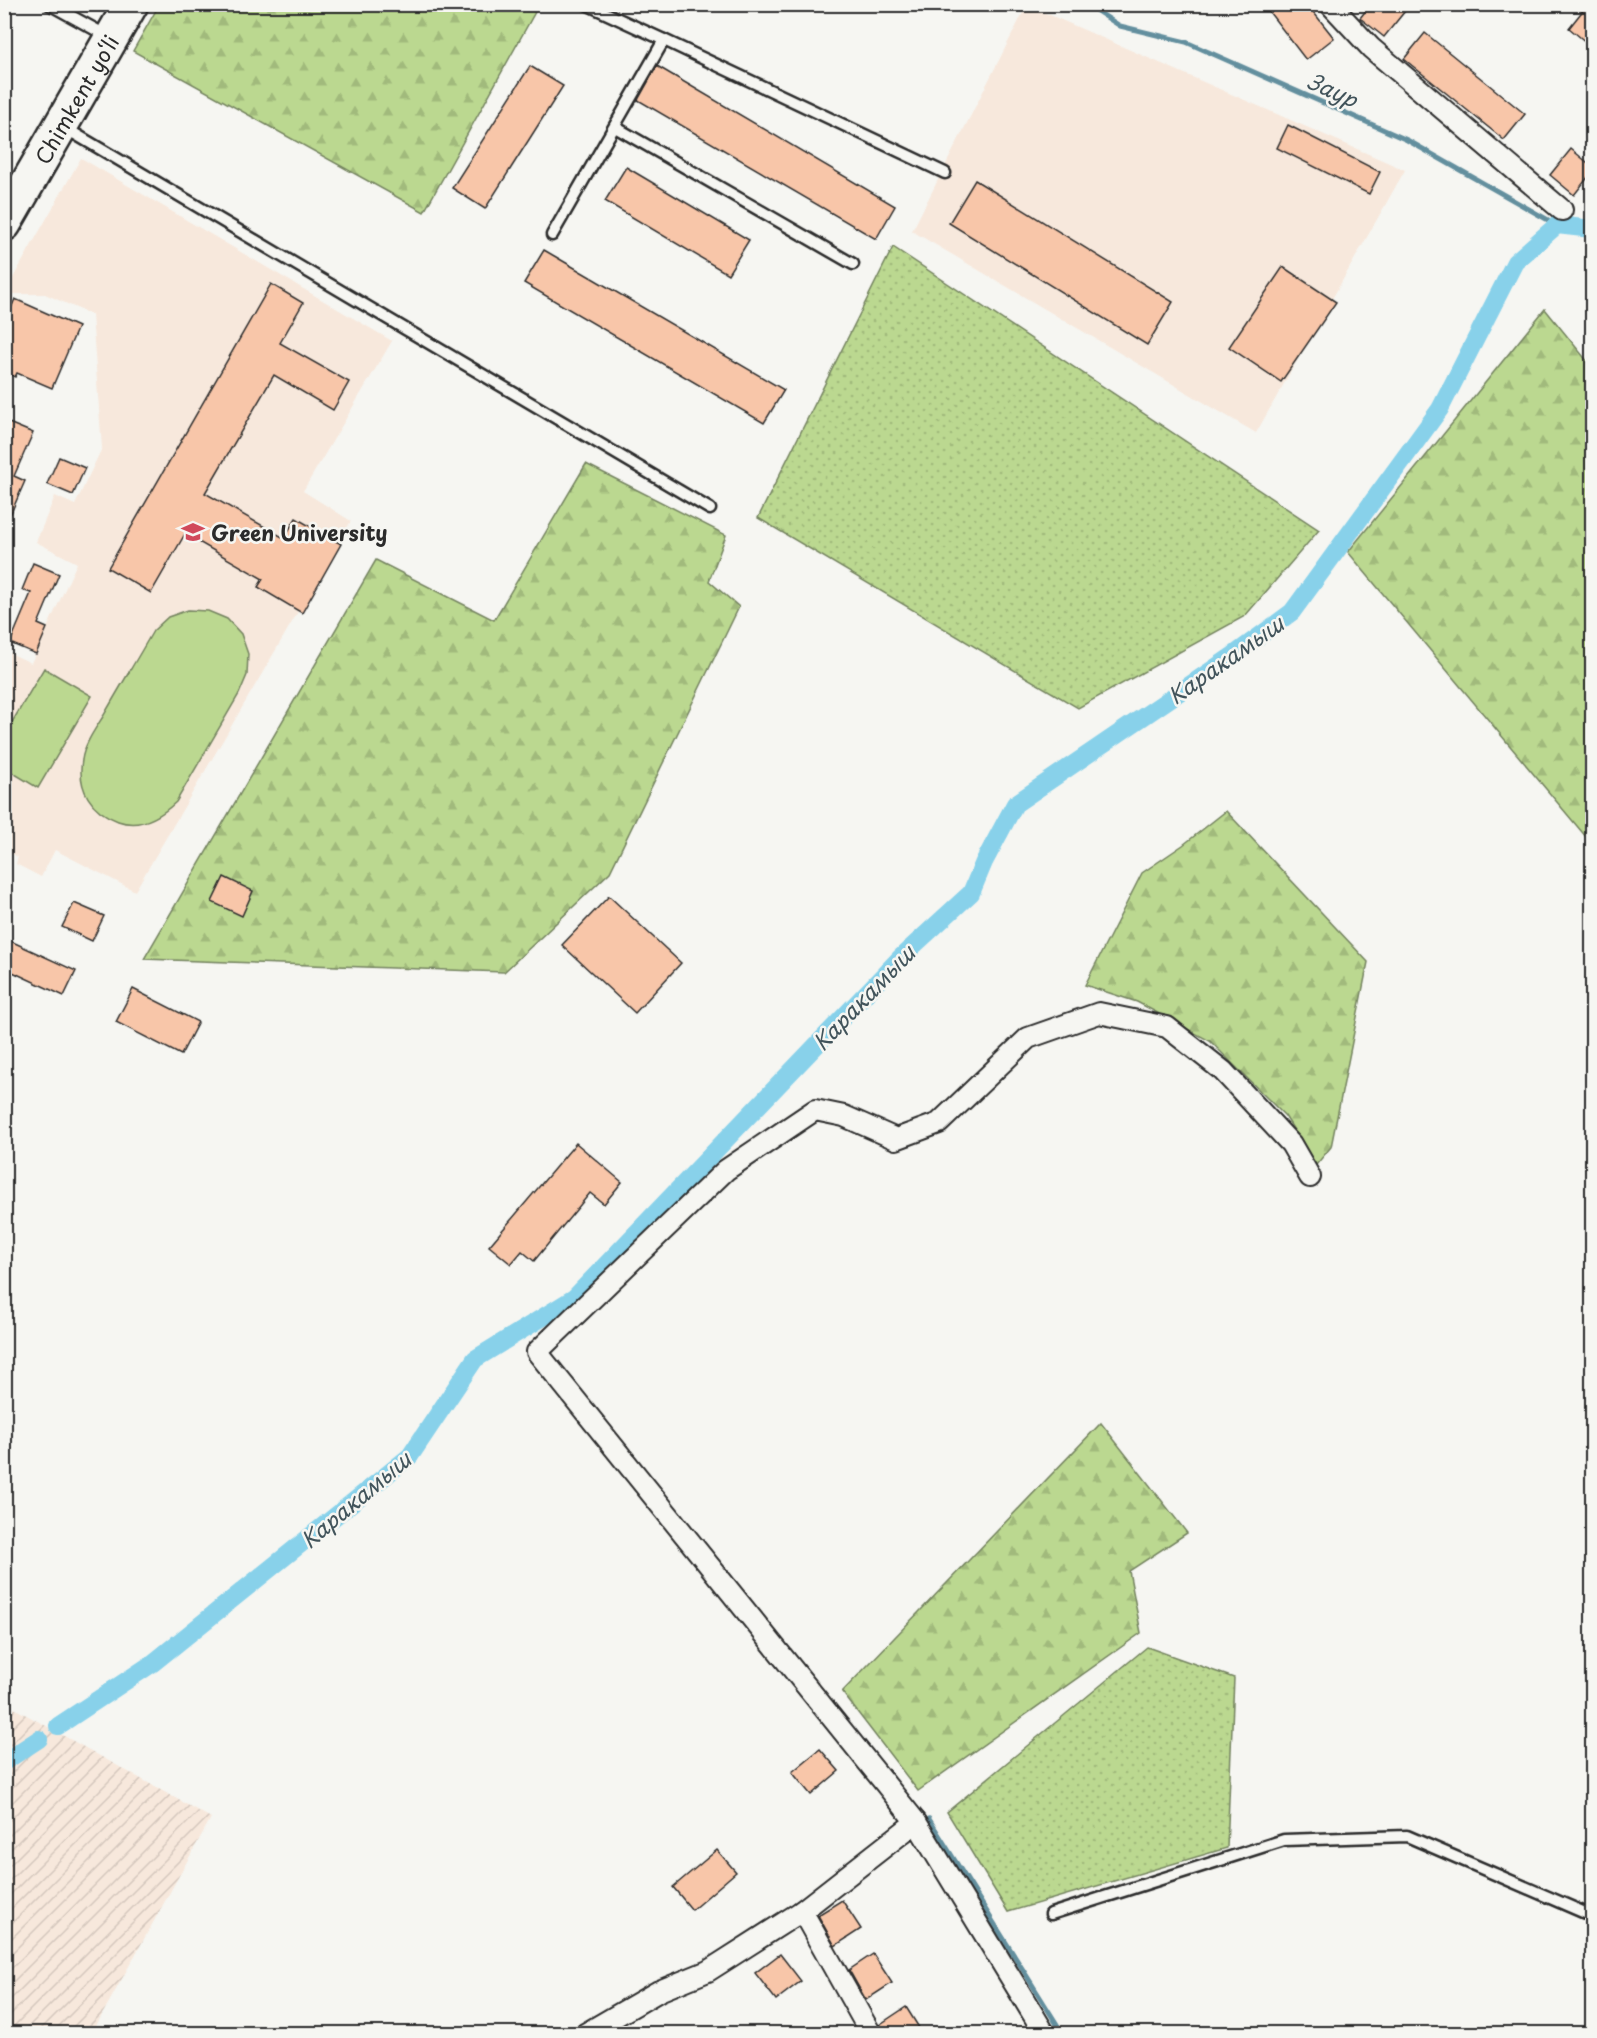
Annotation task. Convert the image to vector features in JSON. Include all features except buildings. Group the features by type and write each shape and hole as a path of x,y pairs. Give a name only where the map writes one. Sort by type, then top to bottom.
{"highway":[{"name":"Chimkent yo‘li","path":"9,210 62,126 131,4"}],"street":[{"path":"1330,4 1371,48 1562,210"},
{"path":"1045,2034 916,1822 537,1352 726,1170 815,1110 844,1116 896,1139 939,1123 1028,1038 1099,1013 1167,1027 1223,1071 1291,1144 1310,1177"},
{"path":"585,2034 660,1990 708,1971 802,1911 916,1822"},
{"path":"802,1911 871,2034"}],"lane":[{"path":"49,4 112,39"},
{"path":"586,4 945,173"},
{"path":"552,235 664,40"},
{"path":"62,126 710,509"},
{"path":"615,127 853,264"},
{"path":"1051,1914 1284,1840 1407,1836 1593,1916"}],"shaded area":[{"path":"1027,5 1405,170 1256,433 912,231"},
{"name":"Green University","path":"81,158 392,341 303,491 351,521 135,891 55,850 41,877 16,864 18,857 5,850 4,659 8,652 31,663 77,563 36,542 55,496 75,505 102,448 92,315 45,294 5,294 5,292"},
{"path":"5,1703 211,1818 92,2033 5,2033"}],"green space":[{"path":"522,4 535,12 424,212 133,51 159,5"},
{"path":"893,247 1319,530 1245,616 1078,708 758,518"},
{"path":"1545,309 1592,367 1592,844 1348,552"},
{"path":"586,464 726,535 709,581 739,607 610,872 504,972 144,959 376,560 494,620"},
{"path":"188,610 208,611 227,619 241,634 248,654 247,675 239,694 176,802 149,820 134,824 118,821 100,811 88,798 81,771 85,748 153,631 168,617"},
{"path":"44,668 92,696 38,788 5,768 5,734"},
{"path":"1226,811 1368,962 1331,1147 1316,1165 1285,1116 1210,1041 1137,1002 1085,985 1142,873 1183,845"},
{"path":"1101,1423 1187,1533 1129,1571 1141,1633 918,1791 842,1692"},
{"path":"1147,1647 1234,1678 1227,1848 1008,1912 947,1812"}],"waterway":[{"name":"Заур","path":"1086,4 1120,26 1186,42 1407,140 1557,225"},
{"name":"Каракамыш","path":"58,1726 153,1663 410,1456 475,1359 574,1298 900,958 971,893 984,862 1015,804 1231,657 1292,612 1440,409 1515,262 1557,225 1592,229"},
{"name":"Каракамыш","path":"4,1762 39,1739"},
{"path":"929,1819 1063,2034"}],"place":[{"name":"Green University","path":"193,532"}]}
